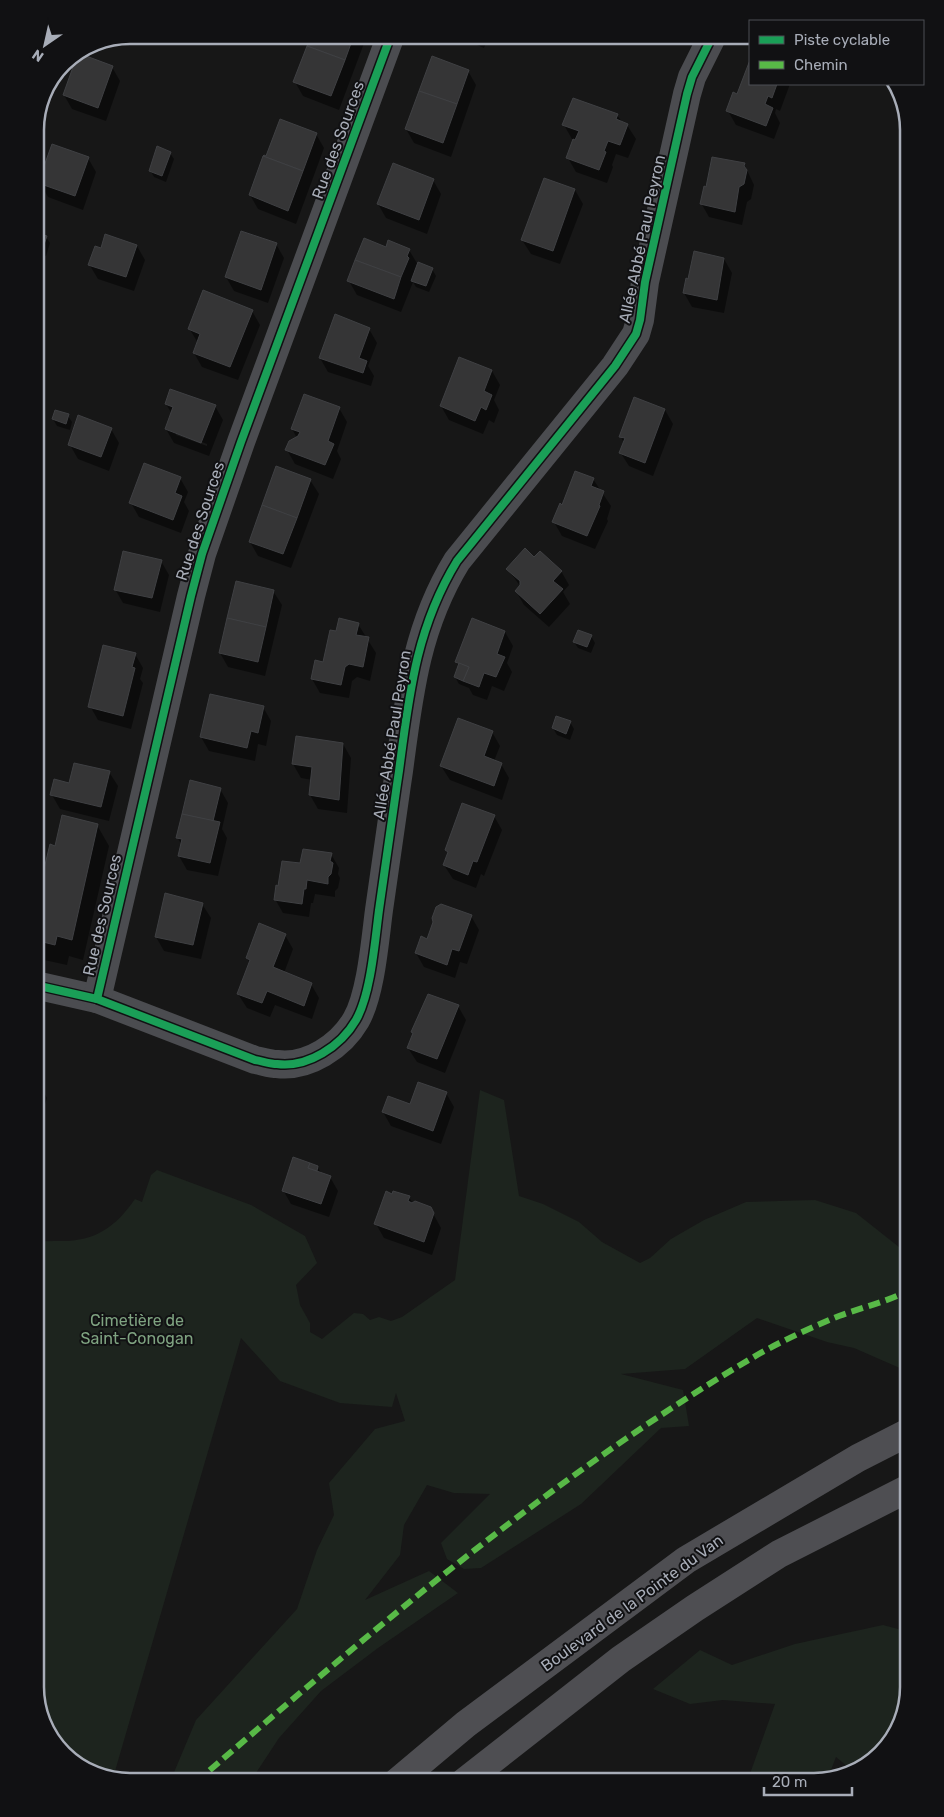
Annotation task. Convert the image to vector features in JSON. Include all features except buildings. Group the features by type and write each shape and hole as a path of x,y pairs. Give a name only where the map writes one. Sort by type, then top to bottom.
{"highway":[{"name":"Boulevard de la Pointe du Van","path":"408,1773 466,1724 686,1560 858,1458 900,1437"},
{"path":"475,1773 621,1659 695,1608 779,1554 900,1493"}],"street":[{"name":"Rue des Sources","path":"44,987 97,999 188,605 202,554 260,389 388,44"},
{"name":"Allée Abbé Paul Peyron","path":"97,999 255,1060 279,1065 309,1060 320,1055 344,1035 355,1022 362,1008 374,948 413,673 429,616 446,578 457,561 616,366 636,334 640,320 645,282 687,94 692,77 708,44"}],"green space":[{"name":"Cimetière de Saint-Conogan","path":"480,1090 504,1100 519,1196 543,1204 579,1222 602,1242 640,1263 650,1258 671,1239 704,1220 746,1202 815,1200 856,1213 900,1248 900,1368 854,1348 827,1342 757,1318 685,1369 621,1374 683,1390 689,1426 661,1428 581,1504 481,1568 464,1569 447,1559 441,1543 490,1494 454,1493 427,1485 404,1525 400,1555 365,1600 429,1571 458,1593 378,1648 321,1691 279,1738 256,1773 174,1773 196,1720 297,1609 317,1550 334,1515 329,1483 375,1429 405,1421 396,1393 392,1407 340,1403 280,1381 241,1338 115,1772 102,1769 82,1759 61,1740 50,1720 45,1704 44,1241 71,1241 93,1236 102,1231 120,1218 135,1199 142,1202 151,1175 157,1170 251,1205 305,1236 317,1263 296,1285 300,1305 310,1323 310,1332 322,1339 354,1313 363,1314 370,1320 379,1317 391,1321 402,1317 455,1280"},
{"path":"883,1625 900,1630 900,1699 894,1720 886,1735 875,1748 867,1756 848,1767 836,1757 830,1772 750,1773 775,1704 723,1700 690,1704 653,1689 700,1650 732,1665 795,1644"}],"marked path":[{"path":"206,1773 397,1612 534,1504 605,1453 678,1404 773,1346 839,1316 900,1294"}],"cycle path":[{"path":"97,999 202,554 241,442 388,44"},
{"path":"44,987 97,999 255,1060 272,1064 289,1064 312,1059 333,1046 350,1030 361,1009 369,982 411,689 416,663 432,611 457,561 615,366 636,334 640,320 645,282 687,94 692,77 708,44"}]}
